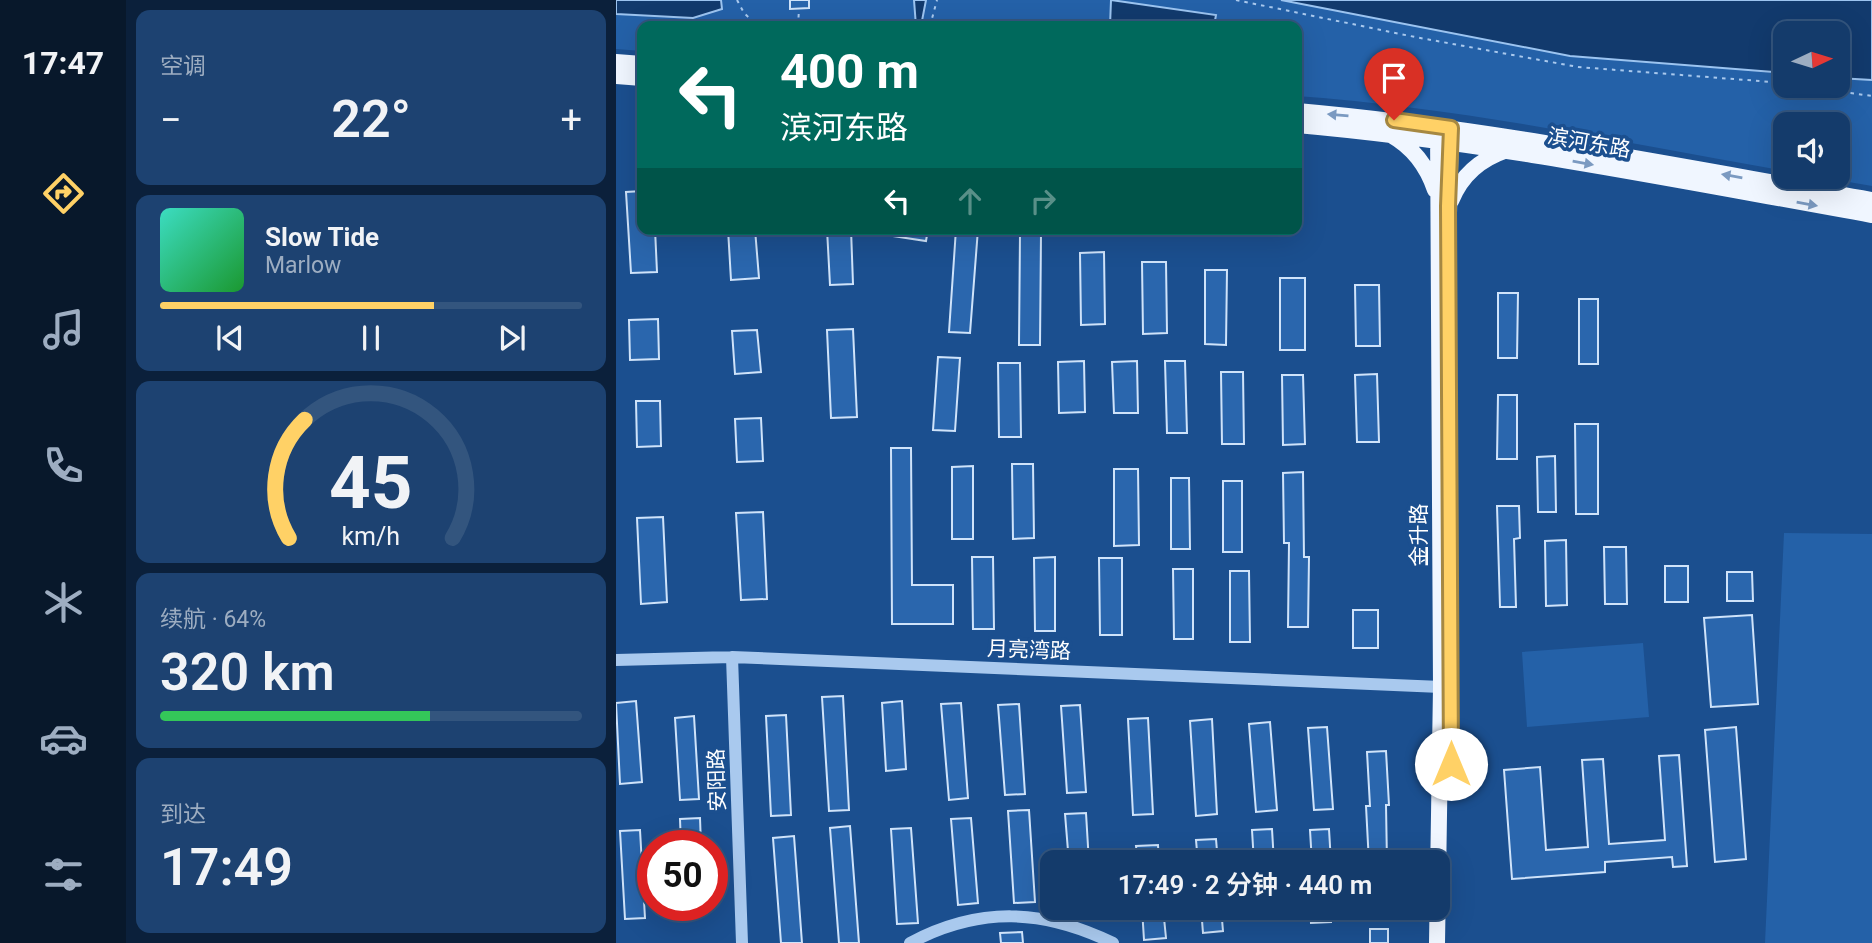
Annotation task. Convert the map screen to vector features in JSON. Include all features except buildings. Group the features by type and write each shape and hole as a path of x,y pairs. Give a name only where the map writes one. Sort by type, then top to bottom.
{"main road":[{"path":"616,62 637,64"},
{"path":"616,76 637,78"},
{"name":"滨河东路","path":"1302,111 1394,120 1507,149 1872,215"},
{"name":"滨河东路","path":"1302,125 1386,133 1445,134 1872,200"},
{"path":"1386,133 1400,140 1422,163 1443,207"},
{"name":"金升路","path":"1437,943 1445,134"},
{"path":"1443,207 1477,164 1507,149"},
{"name":"金升路","path":"1443,207 1451,687 1448,943"}],"street":[{"name":"月亮湾路","path":"616,660 732,657 1441,687"},
{"name":"安阳路","path":"732,657 743,943"},
{"path":"910,943 956,923 992,916 1030,917 1081,928 1113,943"}],"path":[{"path":"737,0 744,13 753,21"},
{"path":"931,21 937,0"},
{"path":"1236,0 1578,67 1773,82"},
{"path":"798,21 799,9"},
{"path":"1850,93 1872,96"}],"shaded area":[{"path":"616,0 1281,0 1570,56 1773,72 1773,98 1850,98 1850,79 1872,80 1872,186 1850,182 1850,112 1773,112 1773,169 1481,117 1302,96 1302,21 637,21 637,51 616,49"},
{"path":"616,0 721,0 722,9 693,18 616,14"},
{"path":"914,0 926,0 922,21 916,21"},
{"path":"1111,0 1216,15 1215,21 1110,21"},
{"path":"1281,0 1872,0 1872,80 1850,79 1850,21 1773,21 1773,72 1570,56"},
{"path":"1784,533 1872,534 1872,943 1765,943"},
{"path":"1643,643 1649,717 1527,727 1522,652"}],"route":[{"path":"1394,120 1451,128 1448,206 1451,764"}]}
